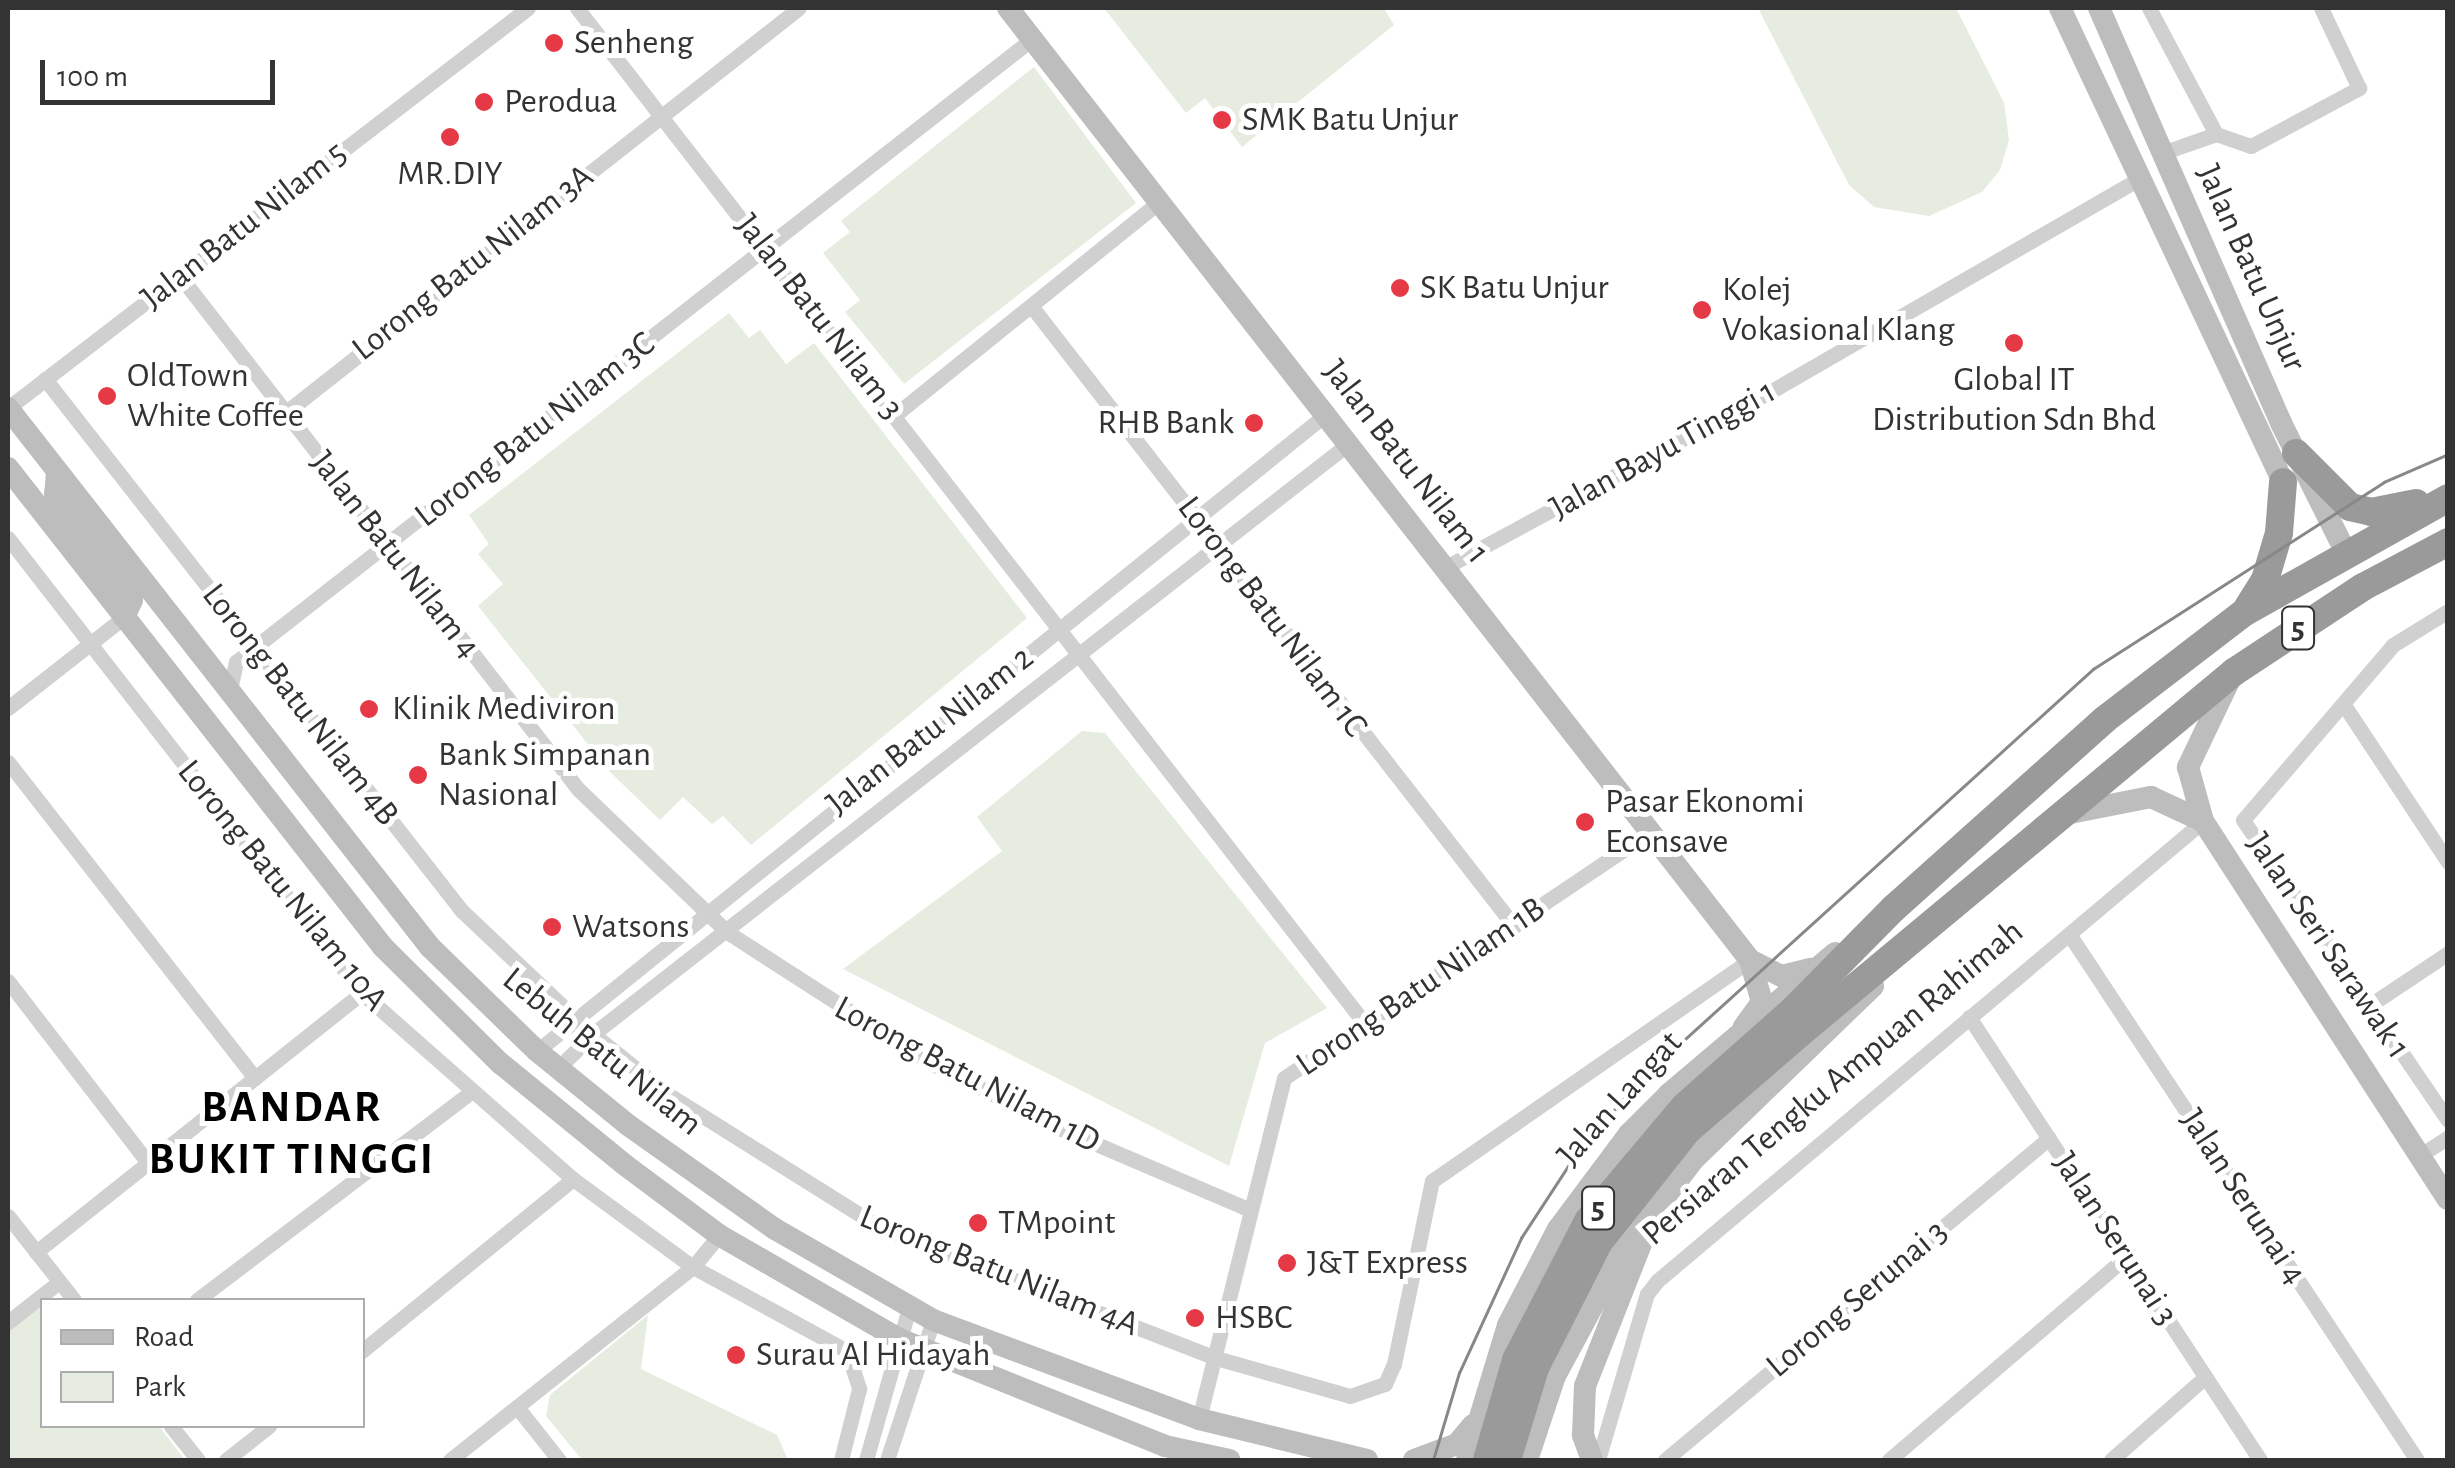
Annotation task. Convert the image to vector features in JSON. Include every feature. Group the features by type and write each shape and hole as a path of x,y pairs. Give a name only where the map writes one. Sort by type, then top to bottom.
{"highway":[{"path":"2296,454 2350,507 2393,510 2448,496"},
{"path":"2245,612 2274,550 2283,482"},
{"name":"5","path":"2346,553 2448,496"},
{"name":"5","path":"2060,815 2234,672 2363,587 2448,542"},
{"path":"2346,553 2363,587"},
{"name":"Jalan Langat","path":"1507,1460 1535,1368 1599,1242 1687,1131 1799,1019 1894,908 2104,720 2245,612 2346,553"},
{"name":"Jalan Langat","path":"1487,1460 1516,1360 1588,1221 1674,1117 1799,1019 1901,954 2060,815"}],"main road":[{"name":"Jalan Batu Nilam 1","path":"1008,8 1750,960"},
{"name":"Jalan Batu Unjur","path":"2060,8 2283,482"},
{"name":"Jalan Batu Unjur","path":"2099,8 2296,454 2346,553"},
{"name":"Lebuh Batu Nilam","path":"8,408 430,947 558,1068 776,1230 932,1320 1200,1419 1367,1460"},
{"name":"Lebuh Batu Nilam","path":"8,468 383,947 450,1016 553,1105 719,1234 899,1339 1165,1446 1230,1460"},
{"path":"56,473 55,494 67,515 132,600 124,617"},
{"path":"2234,672 2188,767 2203,821 2448,1199"},
{"path":"2060,815 2151,796 2203,821"},
{"name":"Jalan Langat","path":"1467,1460 1497,1358 1558,1229 1629,1134 1744,1026 1894,908"},
{"name":"Jalan Langat","path":"1527,1460 1555,1376 1619,1257 1658,1204 1694,1159 1818,1044 1901,954"},
{"path":"1750,960 1785,976 1819,965"},
{"path":"1744,1026 1762,1002 1750,960"},
{"path":"537,1051 529,1066 553,1105"},
{"path":"1595,1460 1583,1435 1585,1386 1658,1204"},
{"path":"1497,1358 1499,1406 1512,1415 1532,1412 1555,1376"},
{"path":"1414,1460 1457,1444 1478,1419"}],"street":[{"name":"Jalan Batu Nilam 5","path":"8,408 528,8"},
{"name":"Jalan Batu Nilam 3","path":"577,8 1059,629"},
{"name":"Lorong Batu Nilam 3A","path":"285,412 799,8"},
{"path":"2149,8 2216,134"},
{"path":"2162,153 2216,134 2252,146 2348,99 2359,88 2357,77 2322,8"},
{"name":"Lorong Batu Nilam 3C","path":"254,648 1032,38"},
{"name":"Jalan Bayu Tinggi 1","path":"1444,568 1768,393 2139,179"},
{"path":"895,415 1160,202"},
{"name":"Jalan Batu Nilam 4","path":"179,276 578,789 704,911"},
{"name":"Lorong Batu Nilam 1C","path":"1032,307 1514,926"},
{"name":"Lorong Batu Nilam 4B","path":"45,378 462,911 573,1016"},
{"name":"Jalan Batu Nilam 2","path":"537,1051 573,1016 1325,415"},
{"name":"Jalan Batu Nilam 2","path":"558,1068 593,1034 1348,444"},
{"name":"Lorong Batu Nilam 10A","path":"8,538 362,993 470,1093 573,1179 693,1267 847,1351 859,1389 840,1460"},
{"path":"2448,611 2394,645 2346,708 2448,862"},
{"path":"8,708 124,617"},
{"path":"1059,629 1366,1025"},
{"path":"230,690 236,662 254,648"},
{"name":"Jalan Seri Sarawak 1","path":"2346,708 2243,820 2448,1120"},
{"path":"8,762 255,1078"},
{"name":"Persiaran Tengku Ampuan Rahimah","path":"1595,1460 1647,1294 2203,821"},
{"name":"Lorong Batu Nilam 1B","path":"1200,1419 1248,1210 1284,1078 1650,832"},
{"name":"Lorong Batu Nilam 1D","path":"704,911 727,932 929,1062 1059,1128 1248,1210"},
{"name":"Jalan Serunai 4","path":"2068,934 2417,1460"},
{"path":"2368,1007 2448,953"},
{"name":"Lorong Batu Nilam 4A","path":"593,1034 666,1093 883,1229 1216,1358 1350,1396 1385,1384 1432,1180 1750,960"},
{"path":"8,981 148,1162"},
{"path":"36,1252 362,993"},
{"name":"Jalan Serunai 3","path":"1969,1018 2260,1460"},
{"path":"200,1298 470,1093"},
{"path":"2420,1156 2448,1137"},
{"name":"Lorong Serunai 3","path":"1665,1460 2048,1138"},
{"path":"365,1349 573,1179"},
{"path":"8,1216 72,1298"},
{"path":"450,1460 693,1267 719,1234"},
{"path":"1889,1460 2126,1257"},
{"path":"8,1322 59,1282"},
{"path":"866,1460 909,1308"},
{"path":"887,1460 932,1320"},
{"path":"2110,1460 2205,1377"},
{"path":"517,1407 559,1460"},
{"path":"173,1428 198,1460"},
{"path":"226,1460 267,1428"}],"green space":[{"name":"SMK Batu Unjur","path":"1104,8 1384,8 1394,25 1242,147 1205,98 1186,113"},
{"path":"1758,8 1956,8 2004,103 2009,140 2000,170 1982,192 1929,216 1874,207 1849,185"},
{"path":"1034,67 1136,203 904,384 845,312 860,300 823,253 850,232 841,221"},
{"path":"729,313 749,338 760,330 786,364 814,343 1027,618 751,845 723,816 712,824 683,797 660,820 610,772 478,606 503,584 478,554 489,544 469,515"},
{"path":"1082,731 1105,733 1327,1008 1265,1043 1229,1166 843,969 1002,851 977,817"},
{"path":"40,1303 40,1428 161,1428 185,1460 8,1460 8,1328"},
{"path":"648,1315 641,1369 777,1435 788,1460 582,1460 546,1416 550,1395"}],"tram line":[{"path":"1433,1460 1459,1373 1521,1238 1578,1151 1641,1079 2093,669 2384,482 2448,454"}],"place":[{"name":"Senheng","path":"554,43"},
{"name":"Perodua","path":"484,102"},
{"name":"SMK Batu Unjur","path":"1222,120"},
{"name":"MR.DIY","path":"450,137"},
{"name":"SK Batu Unjur","path":"1400,288"},
{"name":"Kolej Vokasional Klang","path":"1702,310"},
{"name":"Global IT Distribution Sdn Bhd","path":"2014,343"},
{"name":"OldTown White Coffee","path":"107,396"},
{"name":"RHB Bank","path":"1254,423"},
{"name":"Klinik Mediviron","path":"369,709"},
{"name":"Bank Simpanan Nasional","path":"418,775"},
{"name":"Pasar Ekonomi Econsave","path":"1585,822"},
{"name":"Watsons","path":"552,927"},
{"name":"TMpoint","path":"978,1223"},
{"name":"J&T Express","path":"1287,1263"},
{"name":"HSBC","path":"1195,1318"},
{"name":"Surau Al Hidayah","path":"736,1355"}],"district":[{"name":"BANDAR BUKIT TINGGI","path":"292,1134"}]}
